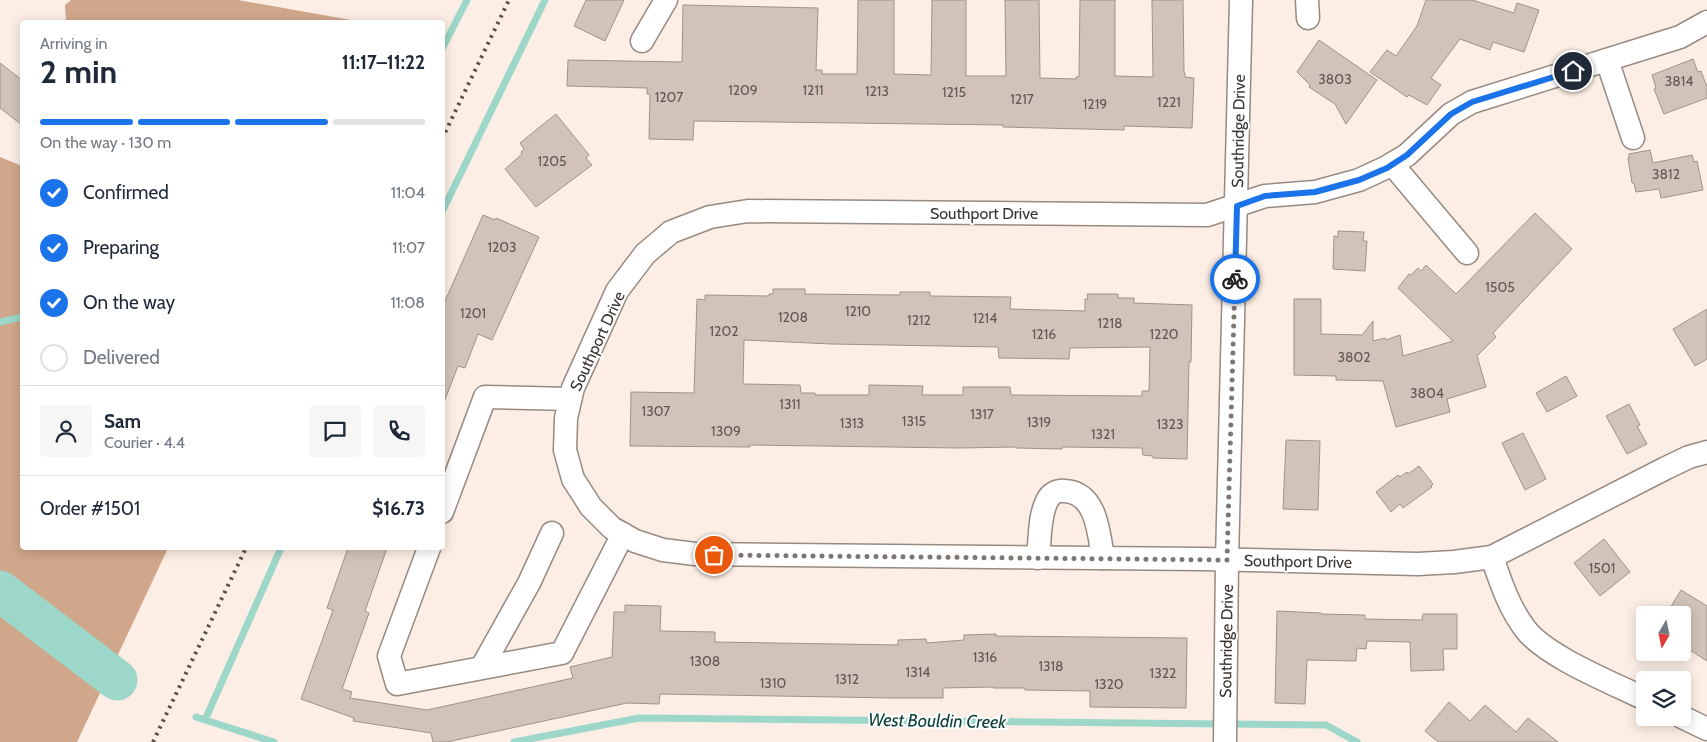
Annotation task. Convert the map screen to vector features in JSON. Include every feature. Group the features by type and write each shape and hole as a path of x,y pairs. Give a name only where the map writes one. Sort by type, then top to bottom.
{"street":[{"path":"642,41 666,0"},
{"name":"Southridge Drive","path":"1225,742 1227,560 1241,0"},
{"name":"Southport Drive","path":"1707,22 1680,37 1472,102 1451,114 1407,155 1359,180 1315,192 1265,196 1207,215 748,211 710,217 671,232 645,254 618,291 573,388 566,418 565,450 573,479 591,507 612,528 635,541 663,550 696,554 1103,558 1418,564 1492,558 1682,460 1707,452"},
{"path":"1606,60 1633,138"},
{"path":"1392,164 1467,254"},
{"path":"445,504 485,398 570,400"},
{"path":"1038,558 1040,532 1046,503 1050,495 1060,490 1071,491 1080,495 1088,503 1096,521 1103,558"},
{"path":"482,667 529,582 552,533"},
{"path":"428,550 389,656 397,684 562,653 623,534"},
{"path":"1492,558 1508,601 1527,631 1548,649 1636,694"},
{"path":"1691,721 1707,729"}],"shaded area":[{"path":"71,0 238,0 351,20 66,20 65,5"},
{"path":"0,157 20,165 20,550 167,550 77,742 0,742"}],"building":[{"path":"586,0 624,0 605,41 574,26"},
{"path":"858,0 894,0 894,74 931,75 932,0 966,0 966,76 1006,76 1005,0 1039,0 1040,78 1076,79 1076,77 1079,77 1080,0 1115,0 1115,76 1153,77 1152,0 1183,0 1184,73 1185,77 1194,78 1192,128 1124,126 1124,130 1003,127 1003,125 694,121 693,140 649,139 650,94 647,94 647,88 567,86 568,60 682,62 683,5 818,8 816,70 822,70 822,74 857,74"},
{"path":"1426,0 1472,0 1514,13 1517,3 1539,10 1524,52 1493,42 1490,50 1460,39 1431,78 1441,85 1427,105 1409,95 1407,97 1370,72 1387,50 1396,56 1417,26"},
{"path":"1319,40 1377,80 1346,124 1335,104 1309,87 1310,85 1297,72"},
{"path":"1693,59 1698,72 1701,71 1707,87 1707,98 1664,114 1654,89 1656,88 1652,75"},
{"path":"0,63 20,78 20,123 0,108"},
{"path":"556,114 589,155 586,158 592,165 536,207 505,169 522,154 521,152 524,149 520,143"},
{"path":"1650,150 1653,163 1692,155 1694,162 1697,161 1703,190 1661,198 1659,189 1636,192 1634,183 1632,183 1629,154"},
{"path":"1535,213 1572,249 1493,333 1496,337 1477,356 1486,387 1447,399 1450,412 1396,427 1383,381 1336,380 1336,376 1294,375 1294,299 1321,299 1321,334 1362,335 1373,321 1373,341 1385,338 1386,340 1400,335 1403,356 1453,341 1398,288 1409,274 1411,275 1418,268 1421,271 1426,265 1456,294"},
{"path":"483,215 495,220 496,218 539,237 492,340 478,334 465,368 458,366 445,399 445,301"},
{"path":"1338,231 1364,232 1363,241 1367,241 1365,271 1333,269 1334,236 1338,237"},
{"path":"773,289 805,289 805,294 900,295 900,292 930,292 930,296 1011,297 1010,309 1085,311 1085,299 1088,299 1087,294 1118,294 1118,298 1134,298 1134,303 1192,305 1187,459 1153,458 1153,456 1143,455 1142,448 630,446 631,392 694,393 697,299 705,300 705,295 769,296 769,294 773,294","holes":["744,340 832,344 998,347 999,358 1069,359 1070,348 1150,347 1149,391 1142,391 1142,396 1011,395 1010,387 963,387 963,395 922,395 923,386 869,385 869,395 815,395 815,393 801,393 800,385 743,384"]},
{"path":"1707,309 1707,359 1695,366 1673,329"},
{"path":"1566,376 1577,396 1547,412 1536,393"},
{"path":"1629,404 1640,425 1637,426 1647,444 1627,454 1606,416"},
{"path":"1523,433 1546,479 1525,490 1502,443"},
{"path":"1286,440 1320,441 1318,510 1283,509"},
{"path":"1419,466 1433,484 1432,487 1403,508 1400,504 1391,512 1376,492 1398,475 1400,477 1407,472 1408,474"},
{"path":"1604,539 1630,572 1600,596 1574,563"},
{"path":"347,550 386,550 365,611 369,613 342,689 352,692 350,698 427,710 573,678 570,667 612,657 614,612 625,612 625,605 661,606 660,631 715,632 715,642 898,645 898,640 926,639 927,643 964,640 964,635 996,634 996,636 1187,638 1186,708 1090,707 1090,691 1025,690 1025,688 993,687 943,688 943,698 660,694 659,704 627,703 447,742 433,742 431,733 353,721 354,718 301,699 333,610 327,608"},
{"path":"1681,590 1707,606 1707,661 1691,651 1691,606 1671,606"},
{"path":"1277,611 1365,615 1365,619 1422,620 1423,614 1457,614 1457,649 1443,649 1444,670 1411,671 1410,642 1367,641 1366,649 1357,648 1356,661 1307,660 1305,704 1275,703"},
{"path":"1449,702 1470,721 1485,705 1516,732 1528,718 1558,742 1438,742 1425,731"}],"waterway":[{"path":"445,43 467,0"},
{"path":"445,206 545,0"},
{"path":"0,322 20,317"},
{"path":"205,720 280,550"},
{"name":"West Bouldin Creek","path":"0,591 117,680"},
{"name":"West Bouldin Creek","path":"196,717 274,742"},
{"name":"West Bouldin Creek","path":"514,742 639,718 1326,725 1357,742"}],"railway":[{"path":"445,133 509,0"},
{"path":"153,742 245,550"}],"way so far":[{"path":"714,555 1227,560 1235,279"}],"route":[{"path":"1235,279 1237,206 1265,196 1315,192 1359,180 1387,168 1407,155 1451,114 1472,102 1573,71"}]}
